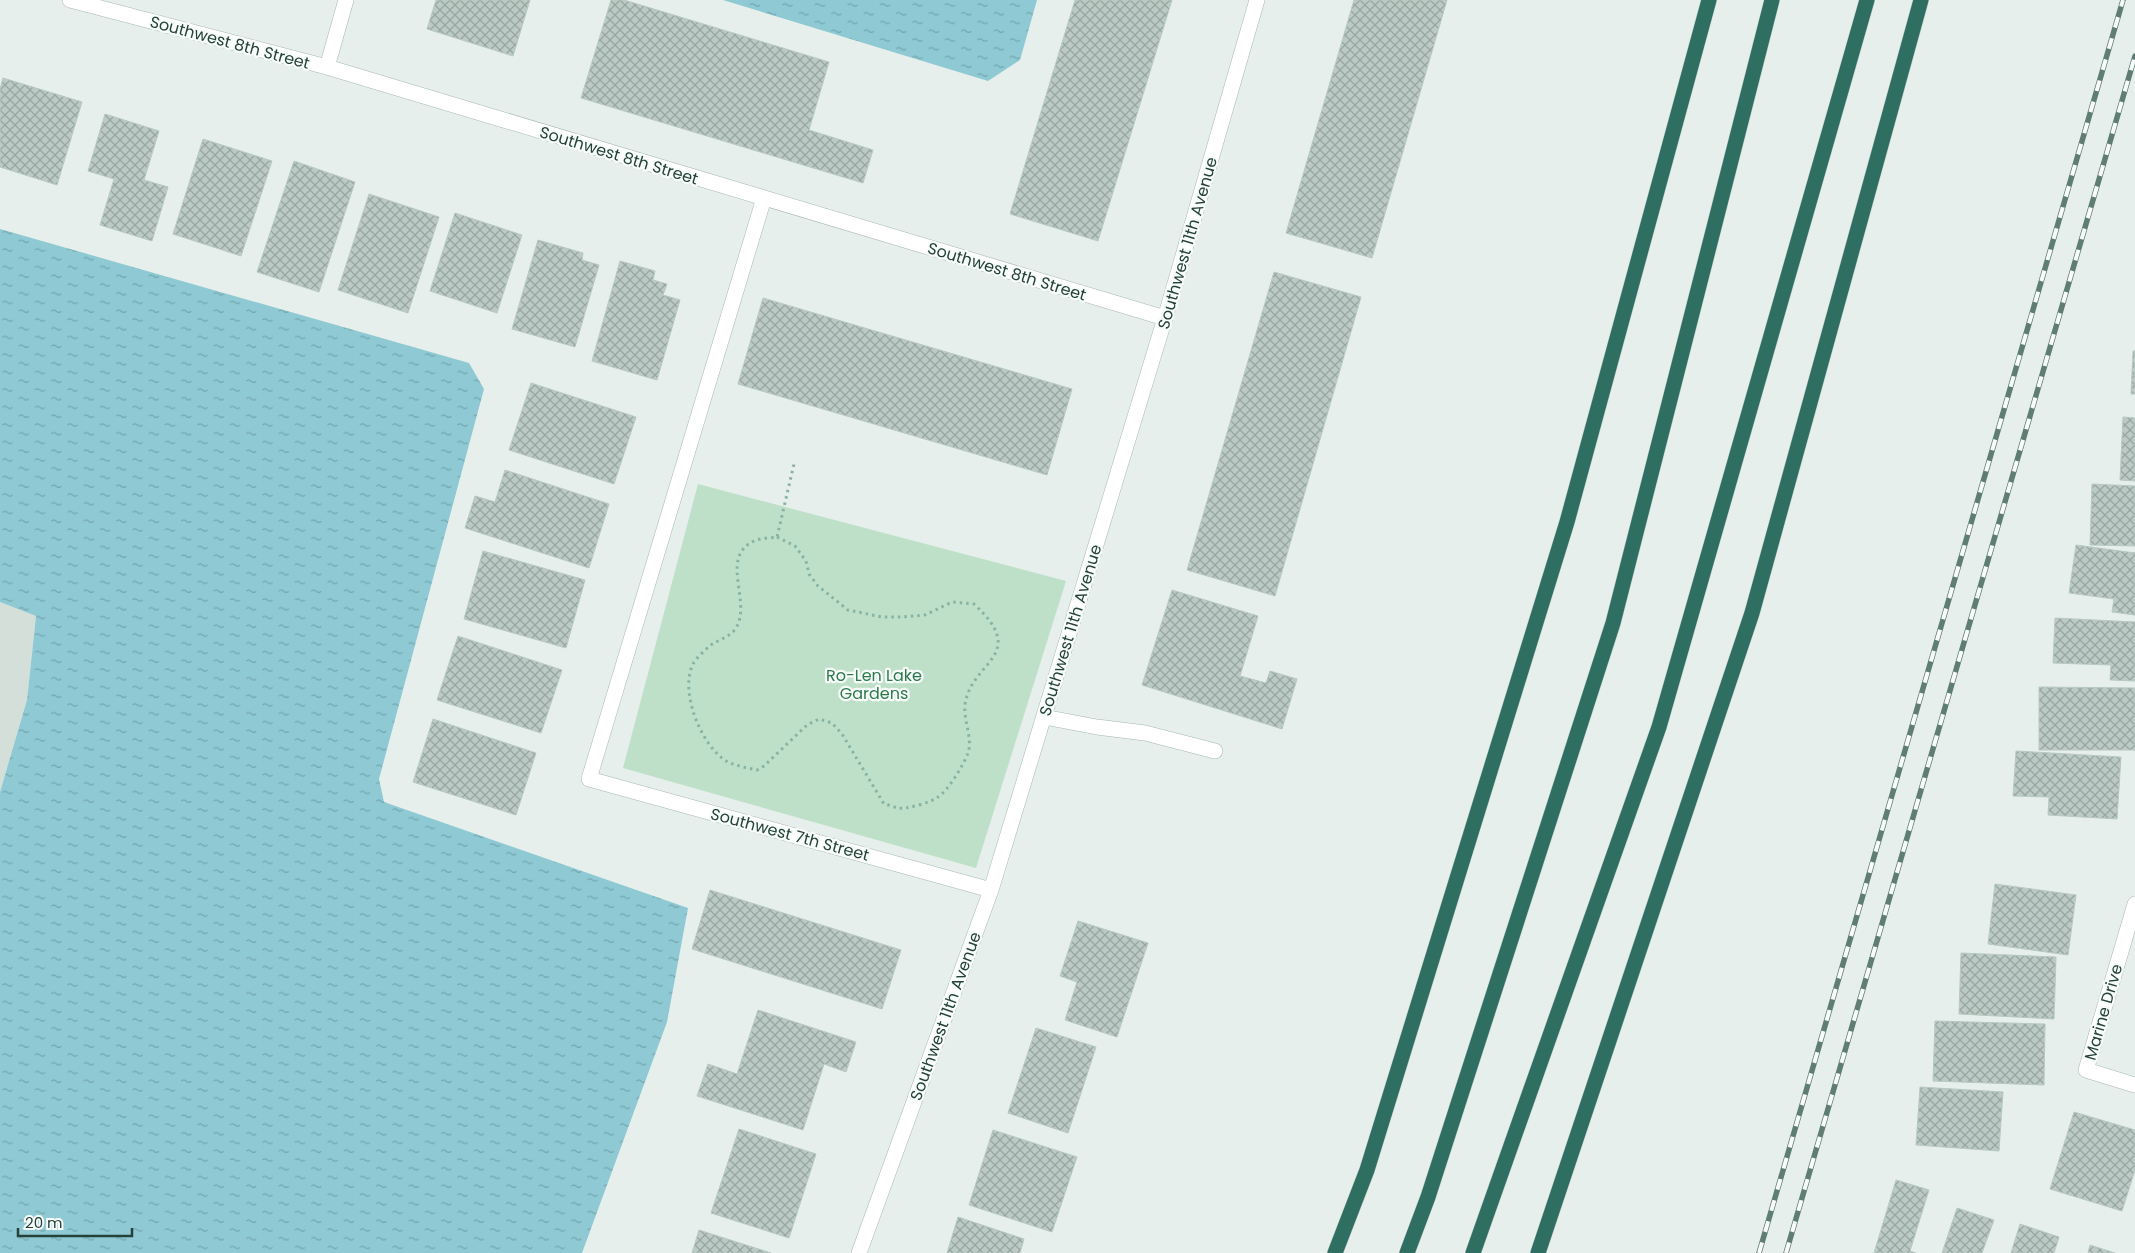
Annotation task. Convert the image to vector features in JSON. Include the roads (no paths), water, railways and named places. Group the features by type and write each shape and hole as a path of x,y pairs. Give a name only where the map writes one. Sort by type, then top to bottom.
{"highway":[{"path":"1335,1253 1367,1170 1567,522 1709,0"},
{"path":"1407,1253 1431,1188 1613,622 1772,0"},
{"path":"1473,1253 1659,726 1867,0"},
{"path":"1538,1253 1752,612 1921,0"}],"street":[{"name":"Southwest 8th Street","path":"70,0 327,67 1165,318"},
{"path":"327,67 346,0"},
{"name":"Southwest 11th Avenue","path":"859,1253 991,890 1165,318 1257,0"},
{"name":"Southwest 7th Street","path":"764,198 589,779 991,890"},
{"path":"1044,716 1097,727 1145,733 1215,751"},
{"name":"Marine Drive","path":"2135,904 2086,1070 2135,1085"}],"water":[{"path":"723,0 1037,0 1020,60 988,81"},
{"path":"0,229 469,363 484,389 379,779 384,802 688,908 667,1022 582,1253 0,1253 0,792 27,700 36,616 0,602"}],"railway":[{"path":"1759,1253 2123,0"},
{"path":"1786,1253 2135,56"}],"park label":[{"name":"Ro-Len Lake Gardens","path":"874,684"}]}
